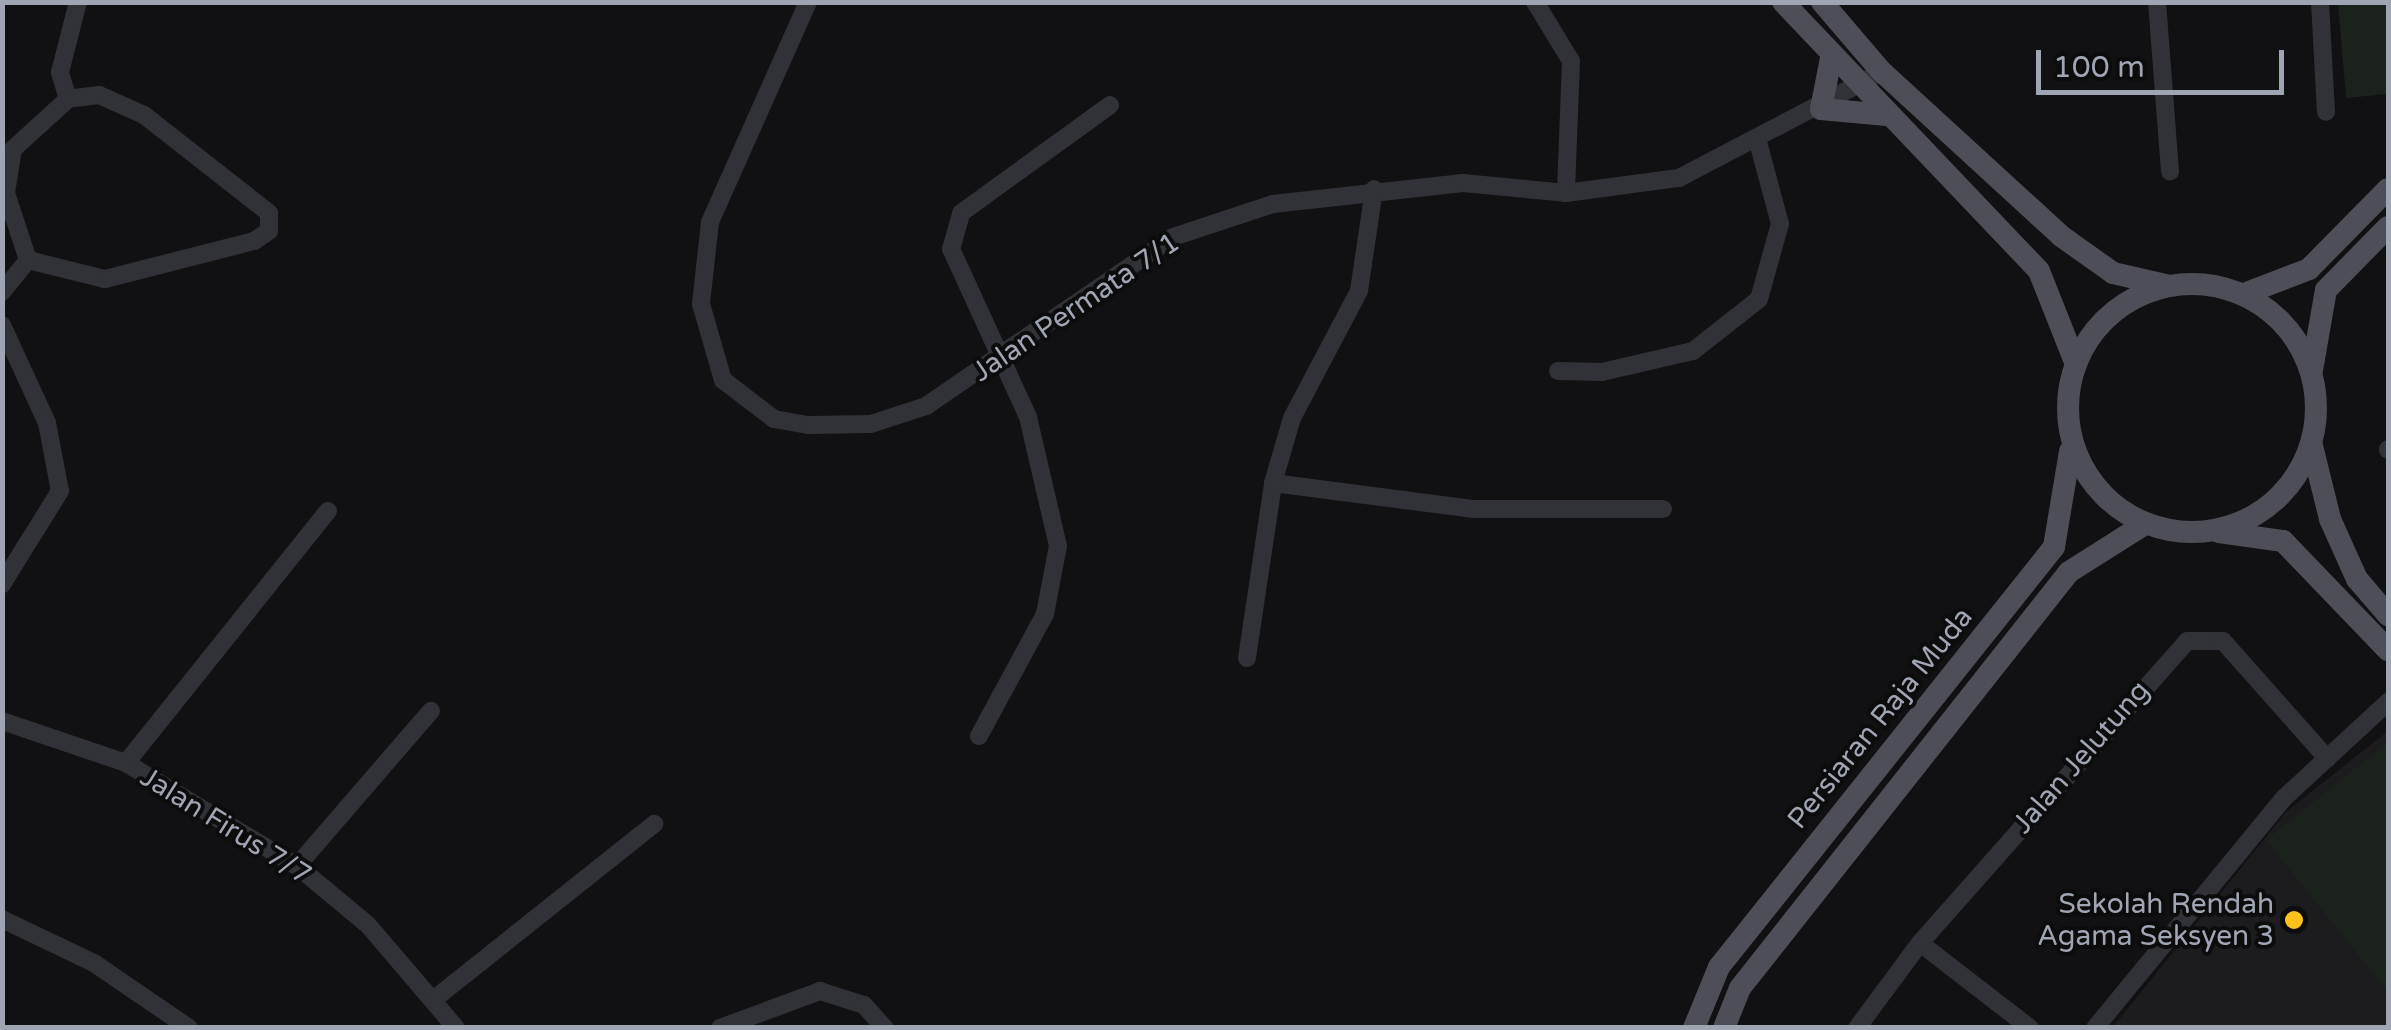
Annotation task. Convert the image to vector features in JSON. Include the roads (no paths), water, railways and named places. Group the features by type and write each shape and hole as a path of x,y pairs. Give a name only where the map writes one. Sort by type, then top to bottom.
{"main road":[{"path":"1783,2 1830,58 2038,270 2075,362 2069,432 2083,470 2145,524 2283,541 2388,650"},
{"path":"1822,2 1880,70 2061,236 2114,273 2166,285 2244,294 2309,269 2388,189"},
{"path":"1830,58 1821,109 1887,115"},
{"path":"2388,227 2326,290 2312,370 2312,446 2336,534 2388,615"},
{"path":"2075,362 2117,309 2166,285"},
{"path":"2244,294 2287,324 2312,370"},
{"name":"Persiaran Raja Muda","path":"1694,1028 1719,968 2054,547 2070,492 2069,432"},
{"path":"2212,531 2279,496 2312,446"},
{"name":"Persiaran Raja Muda","path":"1724,1028 1740,988 2069,572 2145,524"}],"street":[{"path":"68,99 60,72 78,2"},
{"name":"Jalan Permata 7/1","path":"808,2 710,222 701,304 723,380 774,418 871,424 926,406 1006,357 1173,237 1274,204 1374,189 1463,182 1566,193 1679,178 1821,109 1880,70"},
{"path":"1535,2 1570,61 1566,193"},
{"path":"2157,2 2170,172"},
{"path":"2320,2 2326,112"},
{"path":"98,95 144,116 198,166 257,198 269,231 104,279 28,260 6,192 13,149 68,99 98,95"},
{"path":"980,736 1046,614 1058,546 1046,475 1006,357 957,273 951,249 961,213 1110,105"},
{"path":"1558,371 1602,372 1693,351 1759,299 1780,224 1758,142"},
{"path":"1248,658 1274,483 1292,418 1359,291 1374,189"},
{"path":"2,292 28,260"},
{"path":"2,325 47,423 60,492 2,584"},
{"path":"1274,483 1474,510 1662,509"},
{"path":"126,763 328,511"},
{"name":"Jalan Jelutung","path":"1857,1028 1920,942 2187,641 2222,641 2327,758"},
{"path":"2095,1028 2327,758 2388,702"},
{"path":"297,866 431,712"},
{"name":"Jalan Firus 7/7","path":"2,722 126,763 297,866 368,926 456,1028"},
{"path":"434,1000 654,824"},
{"path":"2,919 94,963 190,1028"},
{"path":"1920,942 2030,1028"},
{"path":"720,1028 820,991 864,1005 885,1028"}],"place":[{"name":"Sekolah Rendah Agama Seksyen 3","path":"2294,920"}]}
